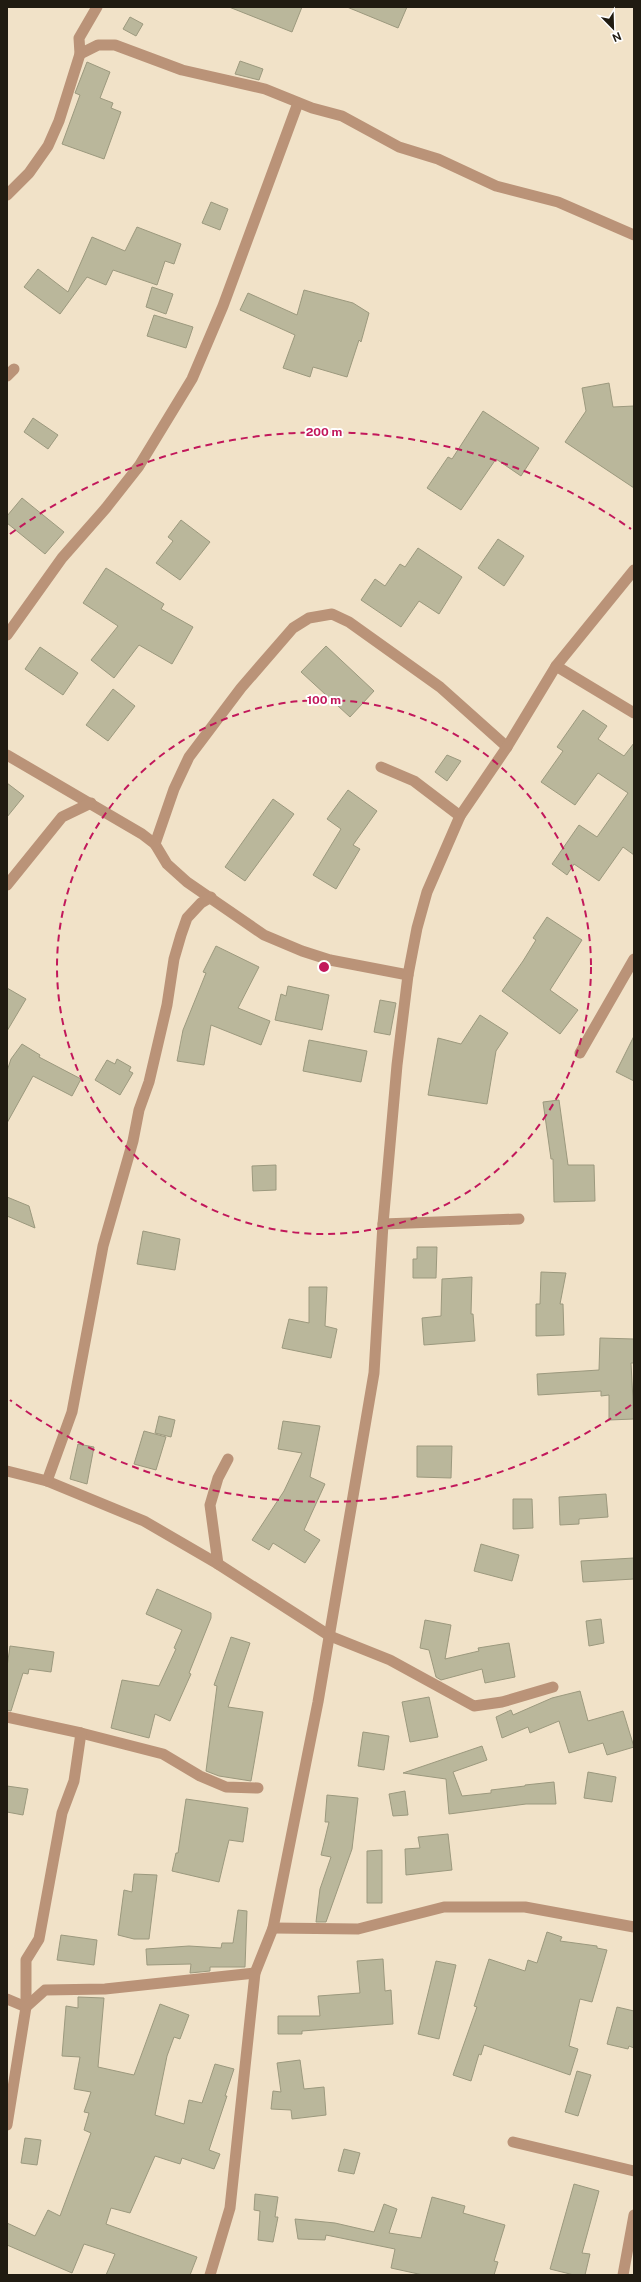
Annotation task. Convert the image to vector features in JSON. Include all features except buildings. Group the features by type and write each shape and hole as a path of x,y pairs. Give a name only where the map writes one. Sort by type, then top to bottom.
{"street":[{"path":"7,195 30,173 48,146 59,121 80,54 79,38 97,7"},
{"path":"80,54 98,45 115,46 182,70 265,89 298,103 342,116 399,147 438,159 496,186 558,202 634,235"},
{"path":"7,635 62,558 106,508 139,466 192,379 223,306 298,103"},
{"path":"210,2275 230,2208 255,1973 273,1928 330,1636 374,1373 383,1224 408,975 417,928 427,892 460,816 506,747 556,666 634,570"},
{"path":"155,844 174,789 189,757 241,688 293,628 309,618 332,614 349,622 440,687 506,747"},
{"path":"556,666 634,714"},
{"path":"7,755 91,803 155,844 167,864 187,882 211,897 264,935 302,951 330,960 408,975"},
{"path":"381,768 414,781 460,816"},
{"path":"7,885 62,817 91,803"},
{"path":"47,1481 72,1412 103,1246 133,1141 139,1110 149,1082 167,1005 174,959 187,918 201,904 211,897"},
{"path":"580,1053 634,959"},
{"path":"383,1224 519,1219"},
{"path":"218,1564 210,1505 218,1478 228,1459"},
{"path":"7,1471 47,1481 144,1521 218,1564 330,1636 390,1660 474,1706 502,1702 553,1687"},
{"path":"7,1717 81,1733 163,1754 200,1776 226,1787 258,1788"},
{"path":"7,2125 26,2007 26,1960 39,1939 62,1813 74,1781 81,1733"},
{"path":"273,1928 358,1929 444,1907 525,1907 634,1928"},
{"path":"26,2007 45,1990 105,1989 255,1973"},
{"path":"7,1999 26,2007"},
{"path":"514,2142 634,2171"},
{"path":"623,2275 634,2215"}]}
